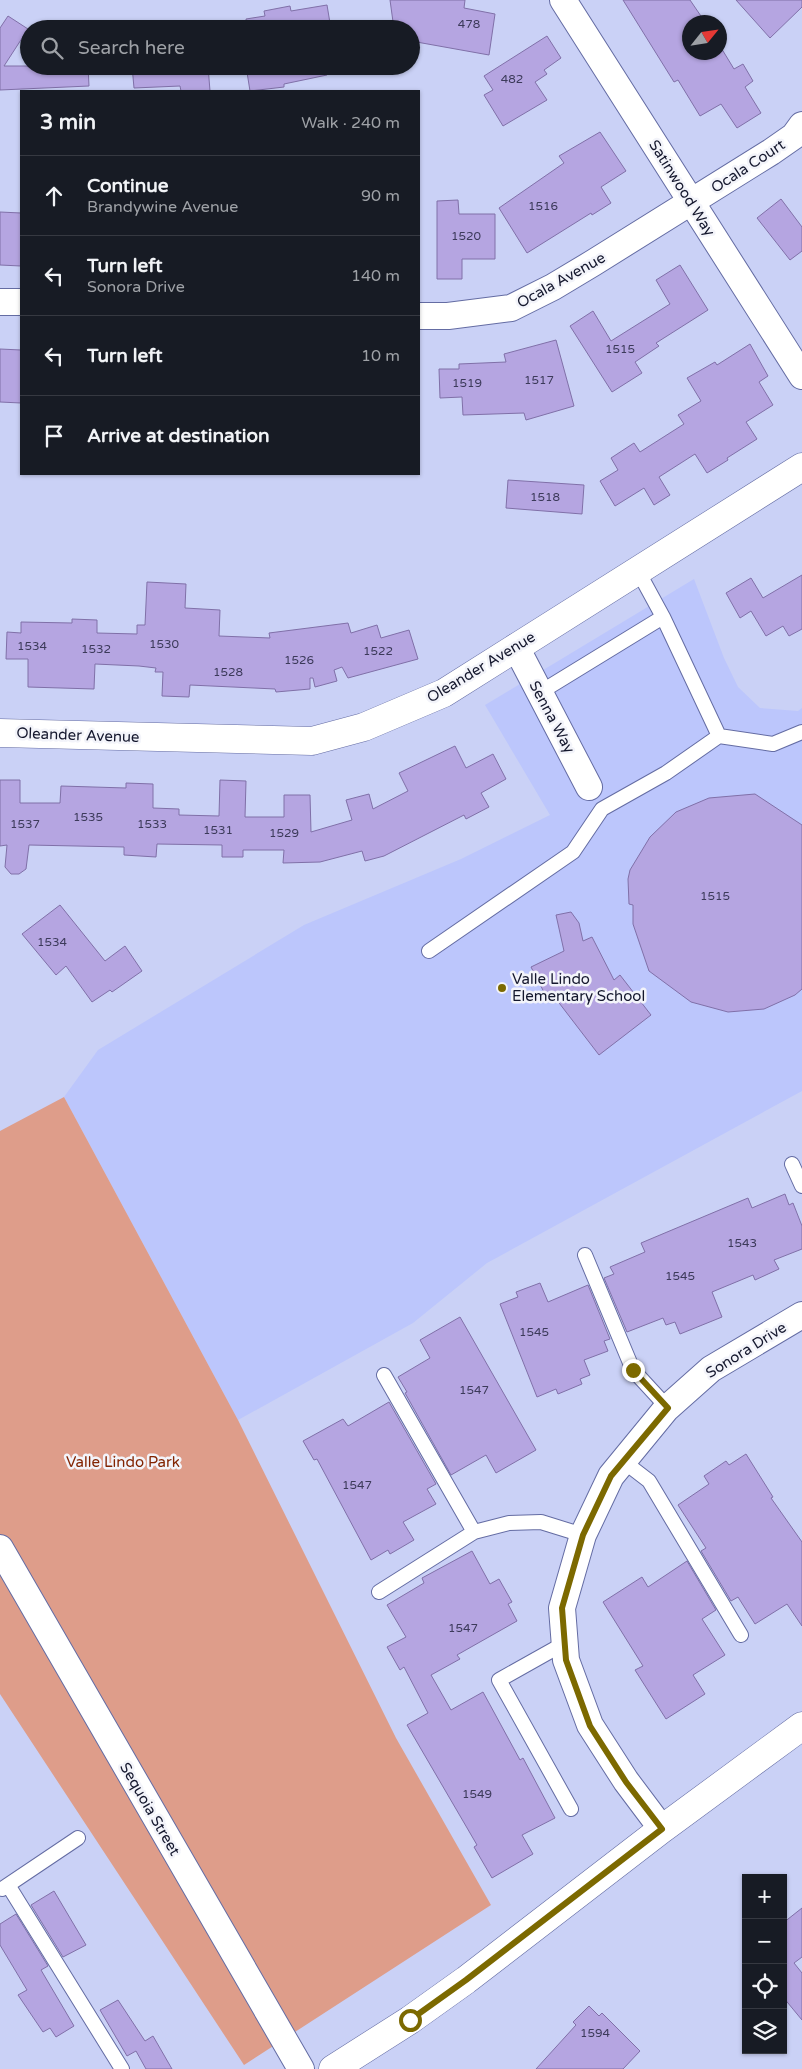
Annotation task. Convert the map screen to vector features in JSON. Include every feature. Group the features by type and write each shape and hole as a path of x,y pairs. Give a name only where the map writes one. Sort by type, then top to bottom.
{"street":[{"name":"Satinwood Way","path":"562,0 802,376"},
{"name":"Ocala Court","path":"690,203 794,136 802,125"},
{"name":"Ocala Avenue","path":"420,316 448,316 511,308 553,287 690,203"},
{"path":"0,302 20,302"},
{"name":"Oleander Avenue","path":"0,733 312,741 364,728 444,693 802,467"},
{"name":"Senna Way","path":"516,648 589,787"},
{"name":"Sonora Drive","path":"662,1829 626,1782 590,1726 566,1660 562,1608 583,1535 611,1476 668,1408 712,1369 802,1315"},
{"name":"Sequoia Street","path":"0,1548 301,2069"},
{"path":"333,2069 410,2020 466,1980 662,1829 802,1726"}],"lane":[{"path":"638,571 663,617 719,736"},
{"path":"539,693 663,617"},
{"path":"429,951 573,852 602,809 666,773 719,736 773,744 802,732"},
{"path":"589,787 602,809"},
{"path":"792,1164 802,1186"},
{"path":"585,1255 633,1370 668,1408"},
{"path":"384,1375 474,1532"},
{"path":"623,1462 648,1481 741,1635"},
{"path":"379,1592 474,1532 509,1523 541,1522 583,1535"},
{"path":"565,1643 499,1680 571,1809"},
{"path":"78,1838 4,1888 122,2069"}],"shaded area":[{"name":"Valle Lindo Elementary School","path":"694,579 724,658 738,687 760,708 798,711 802,708 802,1091 487,1263 413,1323 238,1420 64,1097 98,1050 304,925 461,859 550,815 485,705"}],"green space":[{"name":"Valle Lindo Park","path":"64,1097 238,1420 396,1738 491,1905 244,2065 0,1694 0,1131"}],"building":[{"path":"390,0 465,0 464,8 495,14 489,55 420,43 420,20 393,20"},
{"path":"623,0 690,0 700,15 682,15 682,60 727,60 727,58 734,69 743,64 753,81 745,87 761,113 737,128 721,104 700,116 678,80 674,82"},
{"path":"736,0 802,0 802,7 770,38"},
{"path":"327,5 330,20 246,20 265,16 264,11 290,6 291,11"},
{"path":"8,16 20,24 20,41 4,66 20,66 20,75 88,75 89,86 0,90 0,28"},
{"path":"547,36 561,58 544,70 547,74 535,82 547,100 503,126 484,95 493,90 484,76"},
{"path":"133,75 209,75 210,90 181,90 180,86 134,88"},
{"path":"247,75 327,75 284,84 284,87 250,90"},
{"path":"600,132 626,171 601,187 611,203 592,215 591,213 527,253 499,208 564,163 559,156"},
{"path":"781,199 802,227 802,251 790,260 757,218"},
{"path":"458,200 459,214 495,214 495,259 462,259 462,279 437,279 437,201"},
{"path":"0,212 20,213 20,266 0,265"},
{"path":"680,265 708,310 656,343 659,346 635,362 642,373 612,392 570,326 593,311 611,341 670,304 656,280"},
{"path":"556,340 574,406 526,420 524,413 463,415 462,397 440,398 439,369 459,369 459,364 506,362 504,354"},
{"path":"750,344 768,376 759,382 773,405 746,422 757,439 707,473 695,454 659,477 670,495 654,505 644,488 615,506 600,481 618,470 611,458 634,443 640,452 684,424 678,415 701,401 687,378 715,362 717,365"},
{"path":"0,349 20,350 20,403 0,402"},
{"path":"508,480 584,485 582,514 506,508"},
{"path":"802,575 802,629 789,636 783,626 766,636 751,611 740,618 726,593 751,578 763,598"},
{"path":"147,582 186,584 185,608 220,610 219,636 270,638 269,633 348,623 351,633 377,625 381,638 409,630 418,659 348,678 342,667 334,670 337,681 315,687 313,678 310,678 310,689 276,692 275,689 190,685 189,697 162,696 163,672 155,672 156,668 139,666 95,664 94,689 28,687 28,659 6,659 7,632 21,633 21,622 72,623 72,619 97,620 97,633 137,634 137,625 145,625"},
{"path":"455,746 466,768 493,754 506,779 481,793 489,807 466,819 464,815 384,856 365,861 362,851 320,862 283,863 284,850 243,850 243,857 222,857 222,845 157,844 156,857 124,855 124,847 29,845 26,869 19,874 11,874 5,867 7,845 0,846 0,780 20,780 20,803 60,803 61,786 126,788 126,783 153,784 153,808 179,809 179,815 219,816 220,780 246,781 245,817 284,817 284,795 310,795 311,832 352,820 346,800 369,794 373,809 408,791 399,773"},
{"path":"755,794 802,825 802,989 795,995 764,1009 728,1012 691,1002 649,971 633,924 633,905 629,904 628,879 630,870 650,837 676,812 709,798"},
{"path":"60,905 105,961 125,946 142,971 112,992 110,990 92,1002 66,966 56,975 22,934"},
{"path":"571,912 579,923 583,941 592,937 614,980 620,975 651,1015 599,1055 553,995 547,998 531,967 564,951 556,915"},
{"path":"785,1194 789,1205 793,1203 802,1226 802,1249 774,1260 779,1269 755,1280 753,1275 712,1292 722,1317 680,1334 675,1322 666,1325 663,1318 627,1332 604,1278 614,1274 610,1267 645,1252 641,1243 748,1198 752,1208"},
{"path":"540,1283 548,1302 588,1285 610,1339 604,1341 608,1351 584,1360 590,1375 580,1379 582,1384 558,1394 556,1389 537,1397 500,1304 518,1297 516,1292"},
{"path":"460,1317 536,1450 496,1473 486,1455 451,1475 398,1377 430,1358 420,1340"},
{"path":"389,1402 436,1484 427,1489 436,1504 403,1522 414,1540 390,1554 388,1550 371,1560 317,1459 314,1460 303,1441 343,1419 348,1426"},
{"path":"746,1454 773,1497 771,1498 802,1542 802,1626 787,1604 755,1624 738,1597 731,1601 701,1551 706,1548 678,1505 709,1484 704,1476 726,1461 729,1465"},
{"path":"472,1551 490,1584 499,1579 512,1602 508,1604 517,1621 457,1655 460,1659 431,1675 451,1710 483,1692 520,1760 523,1758 555,1818 522,1835 533,1854 492,1878 474,1847 477,1845 407,1725 428,1713 404,1667 400,1670 387,1647 406,1637 387,1605 424,1583 422,1578"},
{"path":"687,1561 716,1610 702,1619 725,1655 693,1675 705,1694 666,1719 635,1670 643,1666 603,1602 642,1577 648,1587"},
{"path":"54,1891 86,1945 63,1957 31,1905"},
{"path":"802,1908 802,1957 794,1963 802,1973 802,2020 787,2002 787,1920"},
{"path":"16,1914 48,1966 41,1970 74,2026 56,2037 50,2028 43,2032 18,1995 27,1990 0,1945 0,1924"},
{"path":"118,2000 145,2041 153,2036 172,2069 146,2069 136,2051 127,2056 100,2010"},
{"path":"589,2006 599,2016 602,2013 640,2051 623,2069 536,2069 576,2025 573,2022"}],"place":[{"name":"Valle Lindo Elementary School","path":"502,988"}],"route":[{"path":"410,2020 466,1980 662,1829 626,1782 590,1726 566,1660 562,1608 583,1535 611,1476 668,1408 633,1370"}]}
